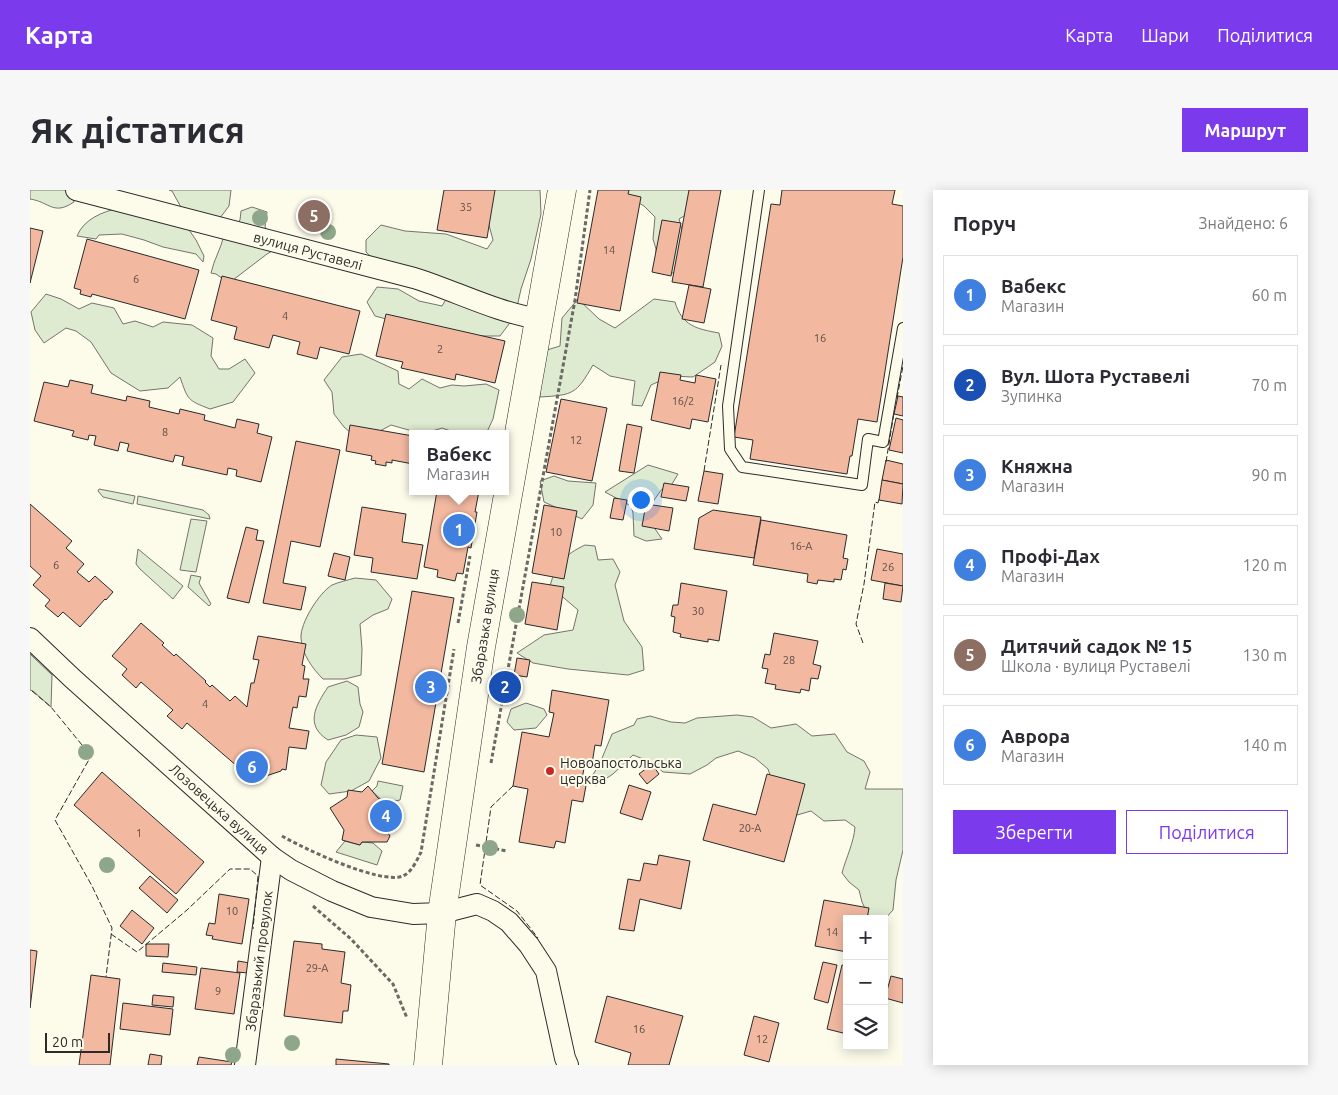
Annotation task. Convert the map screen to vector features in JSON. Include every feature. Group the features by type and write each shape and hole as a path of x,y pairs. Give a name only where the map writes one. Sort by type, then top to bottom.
{"main road":[{"name":"Збаразька вулиця","path":"509,485 562,190"},
{"name":"Збаразька вулиця","path":"428,1065 442,913 485,622 507,495"}],"street":[{"name":"вулиця Руставелі","path":"76,190 414,278 444,287 514,315 538,319"},
{"name":"Лозовецька вулиця","path":"30,638 272,857 291,870 332,891 372,907 413,914 442,913 477,904 509,922 529,945 546,971 568,1065"},
{"name":"Збаразький провулок","path":"245,1065 272,857"}],"lane":[{"path":"759,190 728,406 730,449 742,467 862,485 868,439 883,442 903,328"}],"path":[{"path":"490,771 575,300 590,190"},
{"path":"457,630 470,555"},
{"path":"296,844 363,872 388,878 404,876 414,866 422,852 432,774 455,639"},
{"path":"474,854 478,836"},
{"path":"476,845 507,851"}],"green space":[{"path":"30,190 66,190 72,194 74,202 61,208 52,207 30,199"},
{"path":"169,190 231,190 229,206 220,218 182,209 172,191"},
{"path":"493,190 540,190 541,214 531,259 521,289 515,316 500,336 450,336 375,316 367,302 377,287 398,289 419,301 442,306 448,296 388,273 366,252 366,240 381,225 405,231 446,234 487,249 493,240 486,214"},
{"path":"617,190 707,190 694,210 679,219 687,248 676,273 657,273 656,249 653,239 655,217 644,206"},
{"path":"252,207 267,212 265,227 281,246 267,254 229,283 216,274 211,273 212,268 224,235 240,220 241,211"},
{"path":"119,208 187,227 204,256 203,262 196,254 163,247 122,234 99,235 96,239 77,236 84,225 94,217"},
{"path":"46,294 61,299 79,309 92,303 114,308 123,324 135,321 153,327 163,322 192,325 213,338 211,356 219,369 229,369 245,359 255,373 233,402 210,409 189,398 180,377 168,388 140,391 111,373 91,342 76,331 66,328 44,343 35,330 31,312"},
{"path":"578,299 599,319 615,328 654,299 675,302 682,316 691,325 719,333 722,346 715,362 693,377 671,376 651,385 642,406 632,405 635,381 610,376 593,365 582,382 573,391 567,394 540,397 540,368 547,350 560,346 562,318"},
{"path":"361,354 398,371 399,384 409,389 422,379 440,388 452,385 486,384 499,390 493,419 488,430 448,430 442,428 436,430 409,430 391,425 367,438 358,439 344,427 334,414 332,392 324,380 342,357"},
{"path":"648,465 678,474 669,489 662,489 652,503 651,523 662,539 646,541 634,536 631,506 605,492"},
{"path":"554,476 568,481 596,483 593,505 582,519 544,502 540,481"},
{"path":"99,489 135,496 133,504 103,497 98,491"},
{"path":"138,496 203,510 209,515 210,519 137,504"},
{"path":"191,519 207,521 196,572 180,570"},
{"path":"585,545 595,546 598,560 613,559 620,572 615,585 624,621 642,647 644,670 628,675 568,669 533,663 517,653 544,635 573,630 578,610 550,586 555,572 562,561"},
{"path":"138,549 183,586 173,599 136,564"},
{"path":"191,575 201,577 199,583 211,604 209,606 188,587"},
{"path":"355,578 376,580 392,599 388,609 373,615 360,624 362,649 361,675 345,679 323,679 311,665 303,650 301,638 304,625 311,609 327,589 332,585"},
{"path":"30,654 52,675 51,707 30,690"},
{"path":"347,681 358,687 363,712 359,727 346,735 328,740 316,728 314,715 316,708 328,687"},
{"path":"526,703 544,709 547,715 536,728 514,730 507,722 511,709"},
{"path":"737,715 753,717 771,728 796,724 812,736 835,734 847,752 864,761 870,772 865,789 903,789 903,850 896,880 893,910 888,916 868,915 859,890 842,873 852,844 855,827 845,820 824,821 811,811 797,815 779,816 774,787 768,769 755,758 738,751 716,758 690,774 663,772 651,762 633,755 613,774 595,786 591,778 600,763 612,734 634,725 637,719 650,716 671,722 685,723 697,718"},
{"path":"356,735 377,737 381,758 369,781 351,791 329,794 321,785 326,762 341,740"},
{"path":"378,781 403,786 400,800 385,803 372,791 377,786"},
{"path":"345,841 360,845 362,842 373,843 382,851 377,865 336,852"}],"building":[{"path":"444,190 495,190 487,238 437,230"},
{"path":"598,190 629,190 628,194 641,197 620,311 577,303"},
{"path":"689,190 721,190 703,287 672,282"},
{"path":"782,190 895,190 892,204 903,206 903,257 877,422 858,419 847,474 750,459 753,440 734,437 771,204 780,205"},
{"path":"662,220 681,223 671,276 652,272"},
{"path":"30,228 43,231 30,283"},
{"path":"87,239 199,270 185,319 92,294 91,297 80,294 81,290 74,288"},
{"path":"222,276 360,311 349,354 320,347 317,359 297,354 300,342 273,335 269,348 234,339 237,327 211,320"},
{"path":"689,285 711,289 704,323 682,319"},
{"path":"386,314 505,341 495,383 456,374 455,380 401,368 403,362 376,356"},
{"path":"660,372 681,375 680,380 695,383 696,375 716,379 708,422 692,419 690,429 651,420"},
{"path":"70,380 93,385 91,393 126,401 127,396 150,401 149,407 179,414 180,409 205,415 204,420 235,428 237,419 259,424 257,433 272,437 261,482 236,476 237,470 228,468 227,475 182,465 184,457 175,455 173,462 127,451 129,444 120,442 118,451 94,445 96,436 89,435 88,440 72,436 74,431 34,421 44,382 68,387"},
{"path":"898,396 903,397 903,416 894,414"},
{"path":"561,399 607,408 592,481 546,472"},
{"path":"896,418 903,420 903,453 889,450"},
{"path":"627,424 642,427 634,473 619,471"},
{"path":"350,425 409,435 409,463 392,460 392,463 386,462 386,466 375,464 376,461 371,460 372,456 346,451"},
{"path":"296,441 340,450 320,547 291,541 283,583 306,587 301,610 263,603"},
{"path":"886,460 903,464 903,484 882,480"},
{"path":"704,471 723,474 718,504 698,501"},
{"path":"882,480 903,484 902,504 879,500"},
{"path":"664,483 689,487 686,501 661,497"},
{"path":"436,495 478,495 471,548 468,547 463,574 457,573 455,581 437,577 438,570 424,567"},
{"path":"614,498 627,500 623,520 610,518"},
{"path":"30,504 72,541 66,548 84,564 77,572 89,582 95,576 113,592 80,627 63,612 58,617 45,606 50,600 33,585 41,576 30,566"},
{"path":"646,504 673,508 669,531 642,526"},
{"path":"544,505 577,511 564,579 532,573"},
{"path":"362,507 406,514 402,542 423,545 417,579 371,572 373,558 354,555"},
{"path":"713,510 761,517 754,558 694,549 699,518"},
{"path":"761,520 847,535 843,558 848,559 846,570 843,569 841,580 834,579 834,582 818,580 817,584 807,582 808,574 753,565"},
{"path":"246,527 258,530 256,540 264,541 249,603 227,598"},
{"path":"877,549 903,554 903,586 871,580"},
{"path":"334,553 350,557 345,580 328,576"},
{"path":"532,582 564,587 557,630 525,624"},
{"path":"681,583 727,591 719,641 708,639 708,642 680,637 681,634 673,632 675,617 671,616 673,605 678,605"},
{"path":"885,583 903,586 901,602 883,599"},
{"path":"412,591 454,598 424,772 382,764"},
{"path":"141,623 164,643 162,645 174,656 176,654 206,681 210,687 212,685 230,701 235,696 247,707 251,683 254,683 259,660 253,659 258,636 306,644 302,665 305,666 303,679 309,679 306,697 299,696 297,708 293,707 289,728 309,731 306,749 289,747 286,770 282,769 263,777 261,782 243,777 245,773 187,723 182,729 167,716 173,710 141,682 136,688 122,675 127,669 112,656"},
{"path":"774,633 818,641 813,664 821,666 818,679 811,678 809,691 801,689 800,693 775,689 776,685 765,683 768,669 762,668 765,654 770,655"},
{"path":"517,658 530,660 527,677 514,675"},
{"name":"Новоапостольська церква","path":"552,690 609,700 601,746 595,745 592,764 585,763 582,779 587,780 583,802 572,800 565,843 556,841 554,848 519,842 528,789 513,786 522,732 549,737 554,713 549,712"},
{"path":"652,764 659,774 647,784 639,774"},
{"path":"102,772 204,862 176,894 74,805"},
{"path":"767,774 805,784 784,862 703,840 713,804 756,815"},
{"path":"629,785 651,792 642,820 620,813"},
{"path":"368,786 385,803 394,801 393,811 395,813 392,831 388,833 390,836 387,842 362,842 360,845 342,840 344,830 330,808 347,797 348,790 362,792"},
{"path":"659,855 690,861 681,909 640,899 634,931 619,929 628,879 640,881 644,863 657,865"},
{"path":"150,876 178,900 167,913 139,888"},
{"path":"219,894 249,899 242,944 212,939 213,936 206,935 209,923 215,924"},
{"path":"824,900 869,908 868,915 843,915 843,951 815,946"},
{"path":"132,910 154,928 142,944 120,926"},
{"path":"294,941 322,944 322,949 345,952 341,983 351,985 348,1011 343,1011 342,1023 284,1016"},
{"path":"146,944 169,944 168,957 146,956"},
{"path":"30,950 37,951 30,1008"},
{"path":"238,961 250,963 248,973 237,972"},
{"path":"823,962 837,965 828,1003 814,999"},
{"path":"163,963 197,967 196,975 162,972"},
{"path":"842,965 843,965 843,1033 827,1029"},
{"path":"201,968 240,973 234,1014 195,1009"},
{"path":"91,975 120,979 110,1065 79,1065"},
{"path":"891,976 903,979 903,1003 888,999 888,987"},
{"path":"153,995 174,997 173,1007 152,1005"},
{"path":"607,996 683,1016 669,1065 628,1065 631,1053 595,1042"},
{"path":"123,1003 173,1009 170,1035 120,1029"},
{"path":"754,1016 779,1023 769,1062 744,1055"},
{"path":"150,1054 162,1056 161,1065 148,1065"},
{"path":"199,1057 232,1062 231,1065 197,1065"},
{"path":"336,1059 389,1064 389,1065 336,1065"}],"fence":[{"path":"704,471 721,365"},
{"path":"897,398 903,366"},
{"path":"886,462 894,413"},
{"path":"863,643 856,624 864,584 875,502 878,503 879,499"},
{"path":"32,691 51,707 91,756 55,820 92,886 112,928 106,977"},
{"path":"513,786 491,807 480,885 517,911 538,938"},
{"path":"111,934 137,952 187,910 230,869 250,869 258,876 253,929"}],"place":[{"name":"Дитячий садок № 15","path":"314,216"},
{"name":"Вабекс","path":"459,530"},
{"name":"Княжна","path":"431,687"},
{"name":"Вул. Шота Руставелі","path":"505,687"},
{"name":"Аврора","path":"252,767"},
{"name":"Новоапостольська церква","path":"550,771"},
{"name":"Профі-Дах","path":"386,816"}]}
